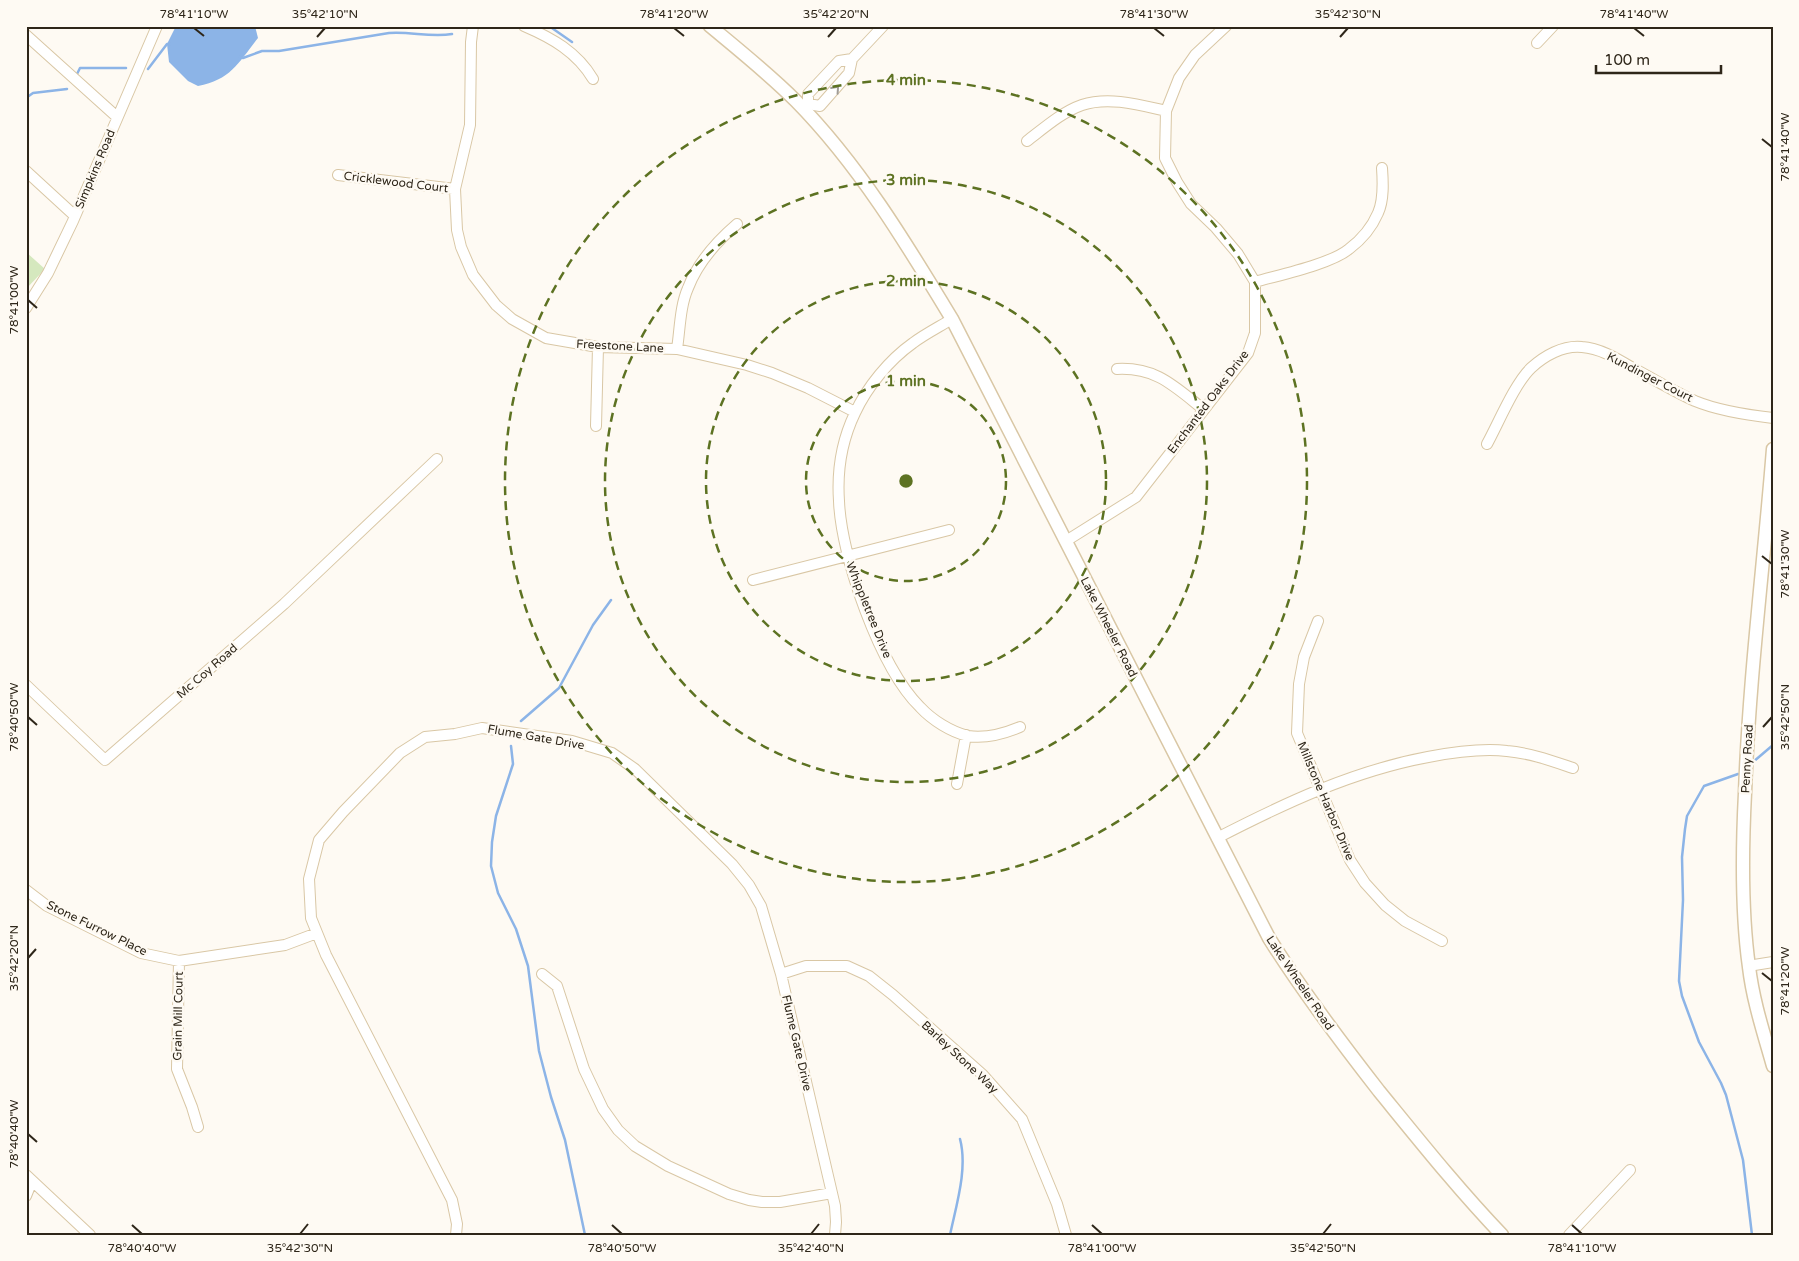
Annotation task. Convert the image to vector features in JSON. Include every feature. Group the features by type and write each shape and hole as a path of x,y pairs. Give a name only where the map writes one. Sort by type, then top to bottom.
{"street":[{"name":"Simpkins Road","path":"26,308 48,273 75,216 157,26"},
{"name":"Freestone Lane","path":"473,26 470,125 455,190 457,230 461,247 473,275 491,299 512,320 546,338 598,347 677,349 747,365 808,388 855,412"},
{"path":"524,26 549,36 567,49 585,66 593,79"},
{"name":"Lake Wheeler Road","path":"710,26 806,106 819,126 866,185 912,253 952,320 1264,930 1286,966 1341,1041 1460,1190 1502,1235"},
{"path":"852,60 839,61 808,94 806,106 820,106 850,73 852,60 883,26"},
{"path":"1226,26 1195,55 1179,78 1166,111 1166,158 1177,182 1191,204 1216,228 1238,254 1255,282 1326,261 1348,250 1367,232 1379,213 1383,191 1382,168"},
{"path":"1537,43 1553,26"},
{"path":"26,35 117,116"},
{"path":"1027,141 1055,120 1082,105 1106,101 1131,103 1166,111"},
{"path":"26,171 75,216"},
{"name":"Cricklewood Court","path":"338,175 455,190"},
{"path":"677,349 687,289 709,250 737,224"},
{"name":"Enchanted Oaks Drive","path":"1066,541 1136,497 1248,353 1255,333 1255,282"},
{"name":"Whippletree Drive","path":"952,320 912,344 893,361 874,382 855,412 840,461 838,485 847,556 862,600 880,642 908,693 920,707 934,720 966,735 981,737 1003,734 1020,727"},
{"path":"596,426 598,347"},
{"name":"Kundinger Court","path":"1487,444 1514,393 1529,370 1544,357 1563,348 1572,347 1592,348 1610,355 1697,402 1722,410 1773,418"},
{"path":"1117,369 1133,368 1165,379 1203,409"},
{"name":"Penny Road","path":"1773,449 1752,680 1745,776 1743,855 1748,966 1773,1066"},
{"name":"Mc Coy Road","path":"26,685 106,760 284,604 437,459"},
{"path":"753,580 948,530"},
{"name":"Millstone Harbor Drive","path":"1318,620 1304,657 1300,674 1297,733 1350,860 1365,883 1385,905 1404,921 1442,941"},
{"name":"Flume Gate Drive","path":"456,1235 457,1224 452,1200 335,973 317,933 311,918 309,879 319,840 400,753 425,738 482,728 572,742 612,753 635,769 732,864 749,885 761,906 781,974 835,1206 836,1222 834,1235"},
{"path":"957,784 966,735"},
{"path":"1217,838 1276,807 1320,788 1381,768 1413,760 1450,753 1507,751 1542,757 1573,768"},
{"name":"Stone Furrow Place","path":"26,890 47,906 141,953 179,961 285,945 317,933"},
{"name":"Grain Mill Court","path":"179,961 177,1070 198,1127"},
{"path":"1748,966 1773,962"},
{"name":"Barley Stone Way","path":"781,974 806,966 847,966 869,976 893,994 983,1076 1022,1119 1057,1204 1066,1235"},
{"path":"542,974 557,986 584,1069 603,1109 618,1130 635,1146 668,1166 729,1194 749,1200 780,1202 832,1193"},
{"path":"1569,1235 1630,1170"},
{"path":"26,1196 29,1178"},
{"path":"29,1178 90,1235"}],"green space":[{"path":"26,252 45,269 26,289"}],"water":[{"path":"176,26 255,26 258,38 226,75 198,86 188,81 169,62 167,44"}],"waterway":[{"path":"549,26 572,42"},
{"path":"240,57 243,58 262,51 279,51 389,33 452,34"},
{"path":"148,69 167,44 170,44"},
{"path":"77,74 80,68 126,68"},
{"path":"26,98 33,93 67,89"},
{"path":"521,721 559,688 593,625 611,600"},
{"path":"1753,762 1773,745"},
{"path":"511,746 513,764 496,816 491,866 498,893 516,929 528,966 539,1051 565,1140 585,1235"},
{"path":"1738,774 1704,786 1687,816 1682,857 1683,900 1679,981 1682,996 1699,1042 1726,1095 1743,1160 1752,1235"},
{"path":"950,1235 962,1175 963,1163 960,1139"}]}
